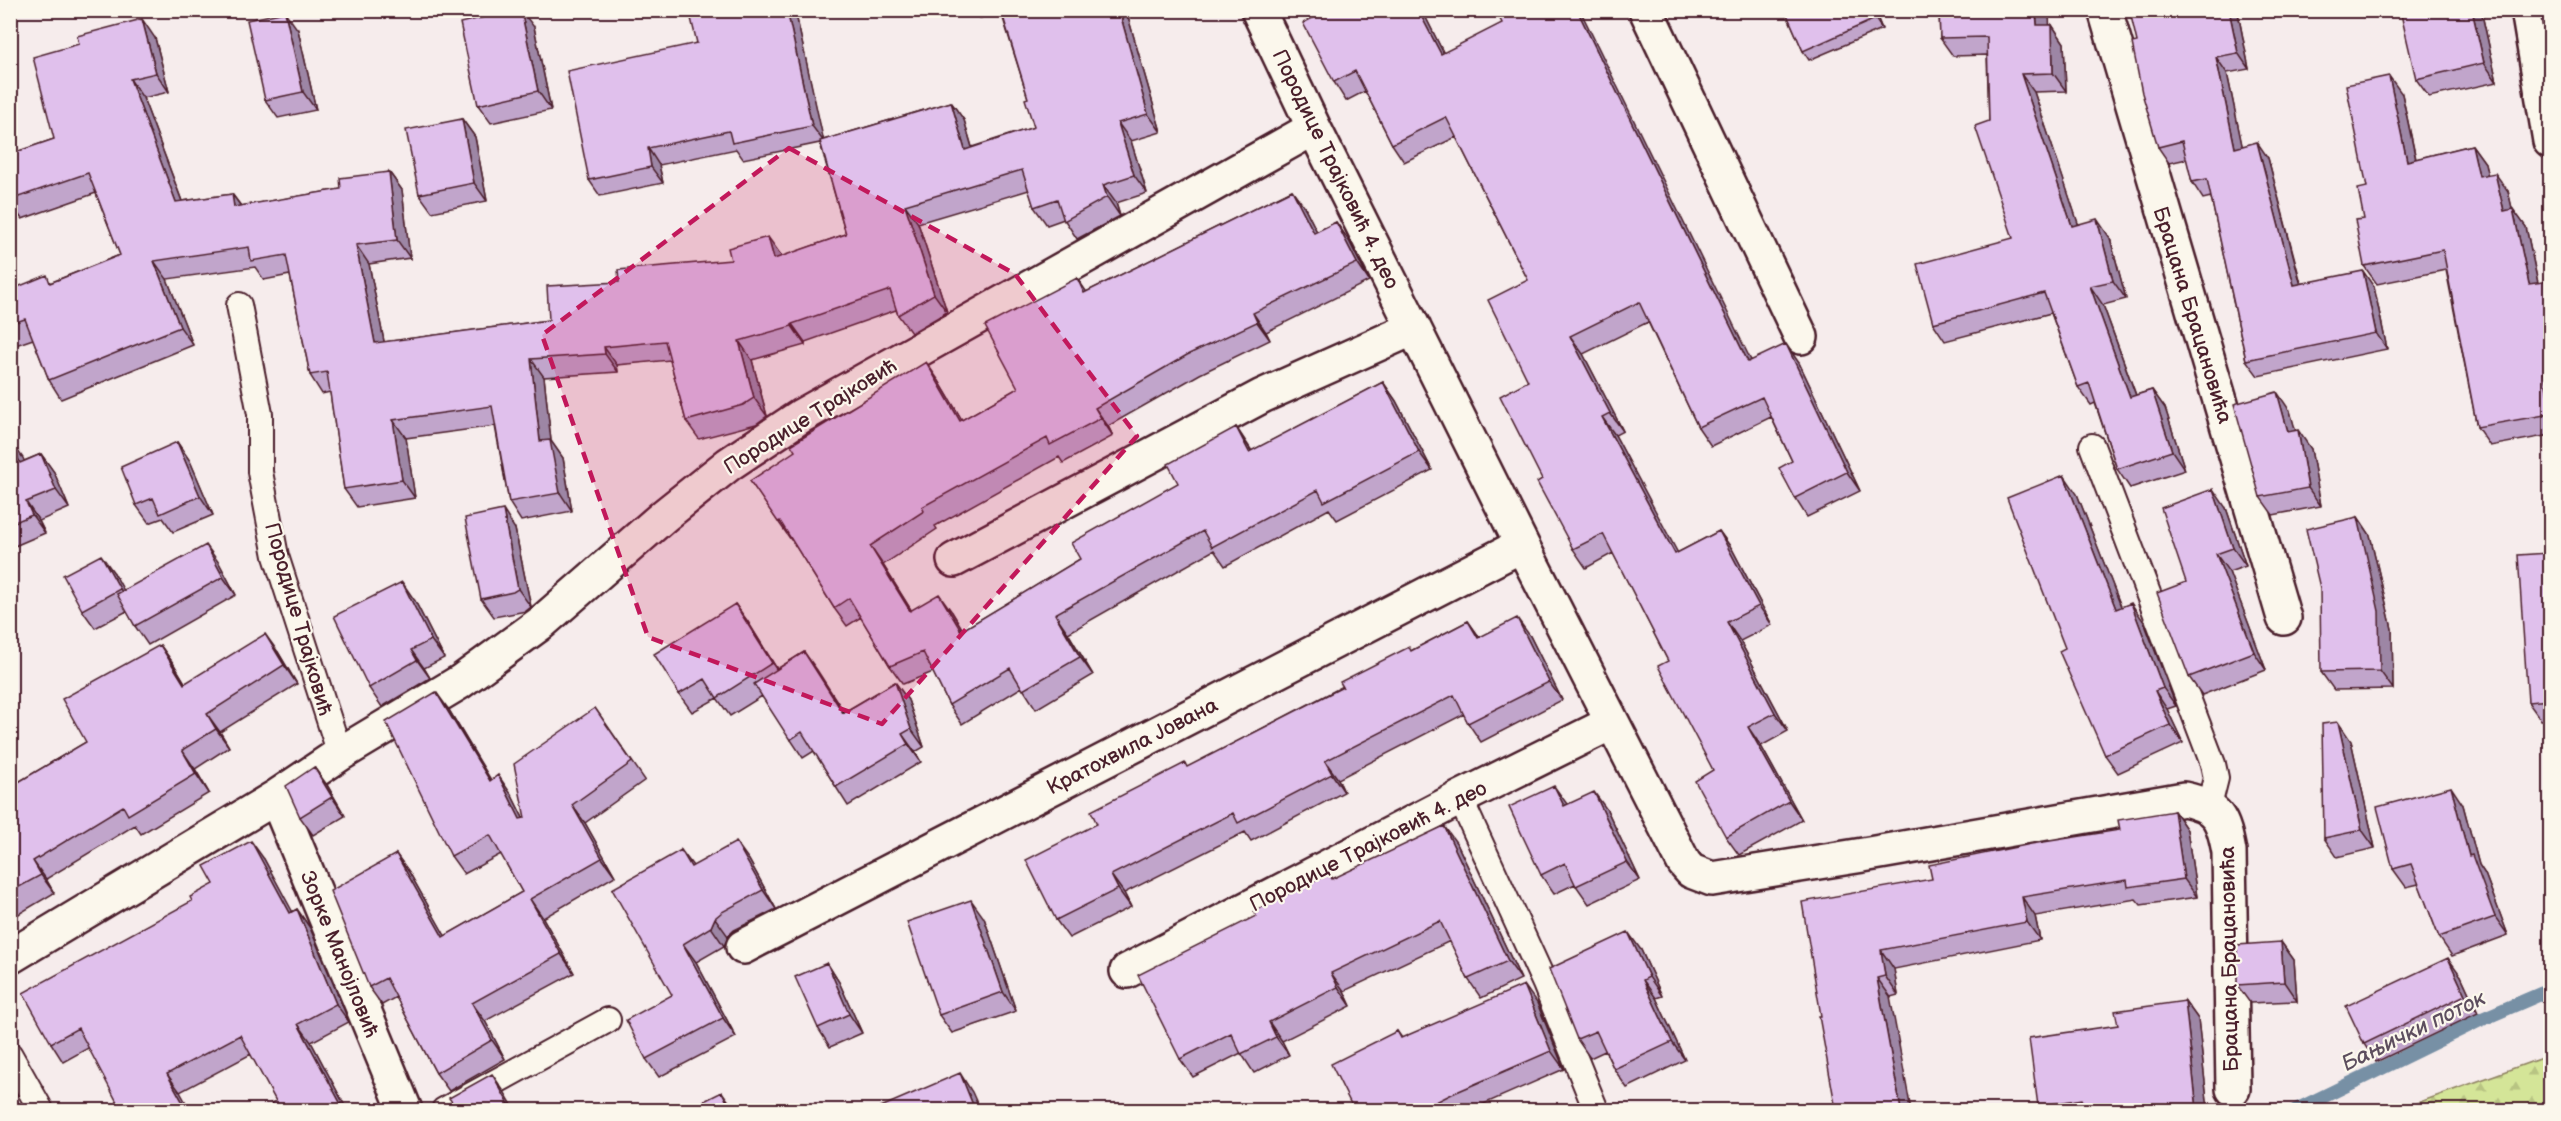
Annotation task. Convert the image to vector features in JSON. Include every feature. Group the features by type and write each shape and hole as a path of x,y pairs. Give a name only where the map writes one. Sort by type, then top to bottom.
{"street":[{"name":"Породице Трајковић 4. део","path":"1258,10 1314,128 1611,723 1677,854 1691,871 1712,879 2184,799 2206,805"},
{"path":"1646,10 1801,337"},
{"name":"Брацана Брацановића","path":"2105,10 2284,618"},
{"path":"2528,10 2550,141"},
{"name":"Породице Трајковић","path":"10,957 276,797 340,754 460,682 541,623 665,515 729,464 792,422 1314,128"},
{"path":"954,560 1262,396 1414,328"},
{"name":"Кратохвила Јована","path":"743,947 1522,545"},
{"name":"Породице Трајковић 4. део","path":"1127,971 1460,798 1611,723"},
{"name":"Зорке Манојловић","path":"276,797 405,1110"},
{"name":"Брацана Брацановића","path":"2206,805 2216,813 2225,830 2229,852 2233,1089"}],"lane":[{"name":"Породице Трајковић","path":"239,305 260,414 260,472 276,556 340,754"},
{"path":"2092,446 2213,764 2216,778 2206,805"},
{"path":"1460,798 1535,989 1596,1110"},
{"path":"444,1110 608,1020"},
{"path":"10,1055 41,1110"}],"highlighted area":[{"path":"789,148 1015,274 1137,436 882,724 648,637 542,335"}],"green space":[{"path":"2550,1055 2550,1110 2398,1110"}],"building":[{"path":"521,10 538,91 478,105 460,23"},
{"path":"689,10 787,10 812,126 732,143 729,131 648,148 651,167 589,180 567,71 697,43"},
{"path":"1001,10 1119,10 1148,114 1118,123 1134,175 1103,185 1107,197 1064,221 1057,199 1034,207 1022,170 905,205 934,294 898,315 890,290 792,324 792,326 739,341 754,398 743,405 686,421 665,341 604,347 605,354 531,359 540,441 550,440 560,493 509,502 492,406 393,420 402,480 344,489 327,372 310,375 286,255 251,261 249,247 154,261 180,327 49,380 25,319 10,324 10,290 47,275 50,283 120,255 88,173 10,200 10,154 54,139 33,57 79,44 77,36 142,19 156,73 130,79 176,202 232,194 234,207 341,189 340,178 389,172 397,240 356,245 375,343 549,320 547,286 619,282 618,270 731,260 728,248 768,237 774,259 846,234 820,141 951,102 965,150 1034,127 1025,99 1028,98"},
{"path":"1328,10 1418,10 1441,54 1502,23 1496,11 1498,10 1577,10 1748,362 1786,344 1847,472 1795,498 1779,468 1792,461 1762,397 1698,427 1639,302 1570,336 1610,413 1602,417 1675,554 1719,531 1759,606 1727,622 1775,713 1748,727 1789,801 1726,837 1695,781 1713,770 1658,666 1668,661 1603,534 1573,549 1537,482 1542,479 1500,396 1528,381 1488,300 1528,280 1446,117 1392,144 1355,71 1334,82 1303,23"},
{"path":"1785,10 1871,10 1875,19 1803,51"},
{"path":"1939,10 2036,10 2037,25 2052,25 2053,73 2021,74 2072,226 2097,219 2113,281 2090,286 2130,397 2152,390 2172,451 2117,469 2089,383 2078,387 2044,293 1933,323 1917,264 2013,238 1975,126 1989,121 1987,37 1940,38"},
{"path":"2159,10 2229,10 2238,53 2216,57 2235,148 2257,142 2294,285 2363,271 2376,333 2246,360 2207,179 2192,182 2182,141 2158,147 2142,93 2132,43 2137,42 2131,16"},
{"path":"2400,10 2472,10 2484,63 2416,79"},
{"path":"2540,10 2550,10 2550,78"},
{"path":"285,12 303,92 265,100 247,20"},
{"path":"2389,76 2407,161 2472,145 2479,176 2495,173 2504,211 2513,209 2529,284 2550,281 2550,371 2544,372 2550,414 2477,427 2443,250 2364,266 2355,220 2364,219 2358,189 2367,187 2346,85"},
{"path":"462,119 474,183 419,194 406,130"},
{"path":"1292,190 1314,233 1336,222 1357,263 1253,313 1257,322 1187,355 1095,408 1101,418 1050,445 1047,438 922,507 924,511 870,546 910,611 939,594 961,631 1080,559 1071,543 1178,483 1168,464 1236,427 1249,452 1383,382 1419,452 1324,502 1318,490 1212,547 1203,531 1055,614 1080,657 1023,690 1010,668 949,705 923,652 890,666 849,598 834,608 780,521 778,522 750,481 795,451 791,445 926,362 960,421 1018,388 985,326 1077,278 1084,293"},
{"path":"2277,392 2288,432 2298,430 2308,488 2260,497 2234,404"},
{"path":"10,441 20,463 41,454 56,490 26,502 32,515 10,524"},
{"path":"177,442 200,496 160,514 153,498 136,505 121,467"},
{"path":"2064,475 2116,609 2131,603 2163,688 2155,691 2170,725 2105,755 2059,651 2065,648 2007,498"},
{"path":"2213,489 2233,548 2216,554 2254,652 2189,677 2157,593 2186,582 2161,508"},
{"path":"503,510 518,589 481,599 465,518"},
{"path":"2358,517 2379,611 2380,671 2321,672 2320,588 2306,529"},
{"path":"206,545 223,577 135,626 117,594"},
{"path":"2550,553 2550,700 2528,702 2518,555"},
{"path":"101,555 120,589 82,610 63,575"},
{"path":"402,582 431,640 411,650 417,660 369,688 334,616"},
{"path":"735,604 772,663 717,698 705,679 679,694 654,654"},
{"path":"1517,618 1549,682 1468,723 1454,695 1325,761 1332,774 1238,823 1233,813 1111,875 1118,889 1056,920 1026,860 1097,824 1091,811 1185,763 1187,767 1343,687 1340,682 1409,647 1411,651 1468,621 1478,638"},
{"path":"265,634 284,665 207,714 216,729 182,750 196,774 128,815 123,806 33,861 41,875 10,892 10,787 86,742 62,699 160,645 184,684"},
{"path":"804,652 843,713 895,682 911,729 902,734 908,744 836,787 802,732 790,740 754,684"},
{"path":"436,692 490,781 498,775 520,819 525,818 514,764 595,708 632,762 572,805 602,858 530,899 561,954 472,1003 492,1040 436,1073 386,978 369,987 330,891 396,854 443,937 522,892 490,835 451,856 386,722"},
{"path":"2338,722 2362,830 2324,838 2322,724"},
{"path":"314,767 332,797 300,817 286,786"},
{"path":"1554,786 1564,806 1594,792 1627,862 1576,886 1565,863 1541,875 1509,807"},
{"path":"2451,787 2469,856 2472,855 2495,917 2439,937 2411,864 2393,869 2377,807"},
{"path":"2174,811 2184,879 2128,887 2127,880 2022,897 2027,922 1881,950 1885,976 1877,978 1901,1110 1836,1110 1802,902 1932,879 1929,865 2031,844 2120,830 2118,820"},
{"path":"1444,826 1508,961 1468,979 1440,921 1331,973 1338,987 1269,1022 1276,1037 1241,1054 1231,1033 1180,1059 1138,975 1256,916 1254,911 1329,873 1332,879"},
{"path":"251,841 290,913 297,909 336,1004 298,1024 344,1110 266,1110 273,1107 271,1103 276,1101 240,1035 167,1074 187,1110 111,1110 119,1106 78,1028 51,1043 23,993 192,901 190,897 214,884 204,866"},
{"path":"736,842 763,890 722,912 715,918 711,927 683,944 723,1018 646,1059 626,1020 672,995 612,889 681,850 691,867"},
{"path":"971,900 1003,992 939,1015 907,922"},
{"path":"1628,932 1649,977 1643,980 1672,1042 1614,1069 1596,1031 1577,1039 1549,969"},
{"path":"2281,942 2284,982 2237,985 2237,945"},
{"path":"2448,958 2465,995 2364,1044 2346,1006"},
{"path":"827,963 849,1014 818,1028 795,977"},
{"path":"1524,985 1551,1051 1420,1110 1354,1110 1331,1064 1397,1031 1401,1038"},
{"path":"2185,1001 2197,1110 2084,1110 2082,1099 2038,1106 2029,1038 2118,1025 2115,1011"},
{"path":"960,1073 975,1110 874,1110"},
{"path":"492,1074 512,1110 445,1110 443,1107 452,1102 449,1098"},
{"path":"722,1092 731,1110 686,1110"}],"waterway":[{"name":"Бањички поток","path":"2296,1110 2480,1020 2550,990"}]}
